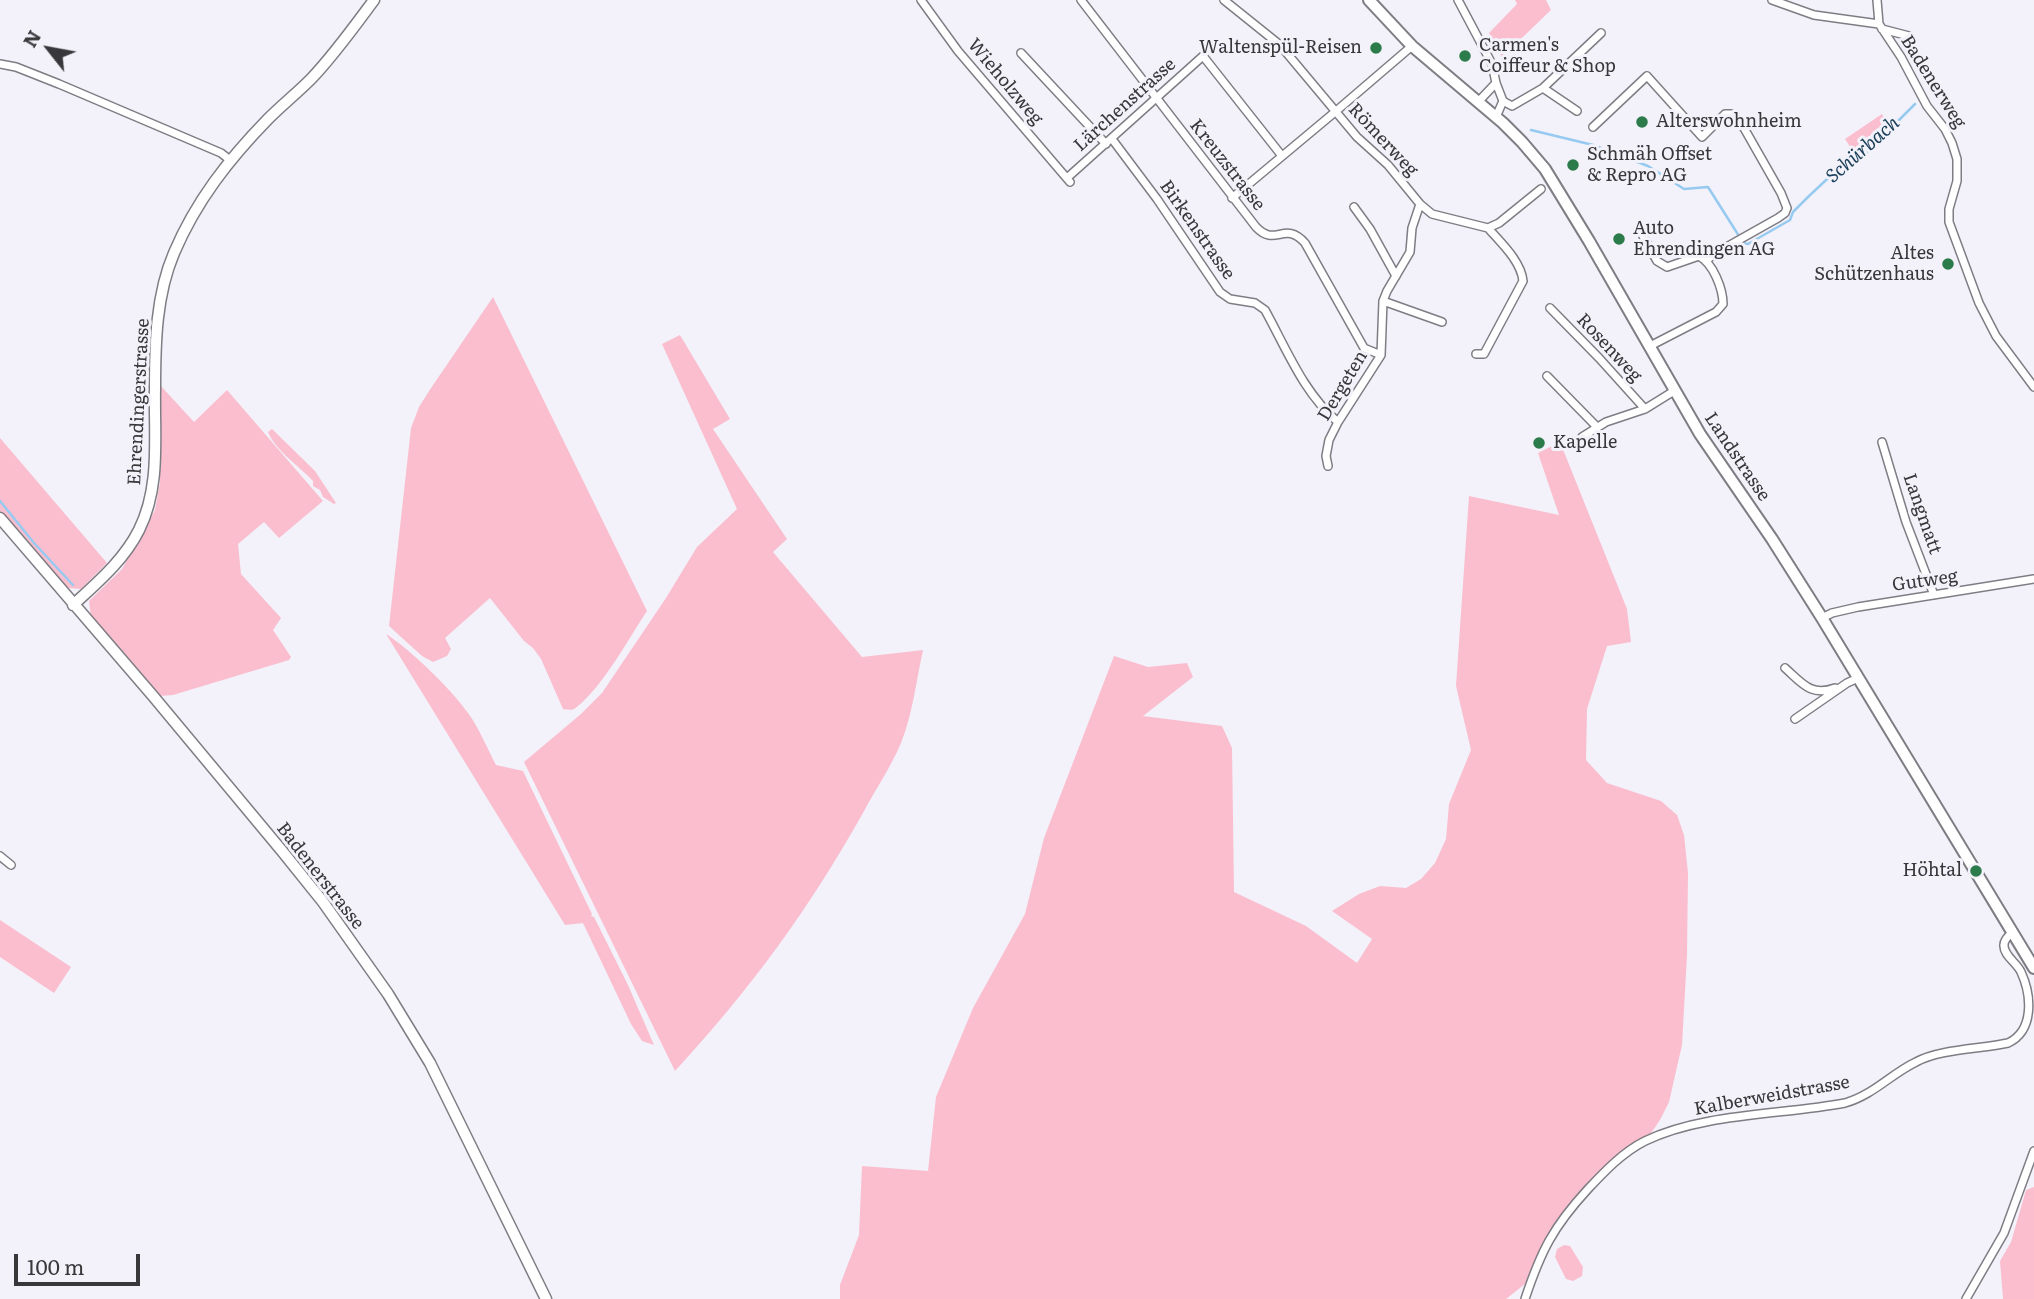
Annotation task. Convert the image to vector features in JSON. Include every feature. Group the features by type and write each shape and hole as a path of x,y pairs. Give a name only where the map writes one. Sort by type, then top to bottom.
{"main road":[{"name":"Landstrasse","path":"1369,0 1412,46 1496,117 1545,169 1674,391 1822,618 1853,680 2034,968"}],"street":[{"name":"Ehrendingerstrasse","path":"74,605 122,557 139,530 149,506 156,452 157,326 164,283 187,223 206,191 230,160 270,117 312,78 374,0"},
{"name":"Wieholzweg","path":"920,0 966,61 1068,180"},
{"name":"Kreuzstrasse","path":"1081,0 1232,198 1262,233 1270,236 1289,233 1297,235 1305,243 1364,348 1381,355"},
{"name":"Römerweg","path":"1224,0 1280,45 1335,113 1388,165 1420,204 1433,214 1488,228"},
{"path":"1458,0 1492,64 1503,101 1512,106 1543,88 1601,33"},
{"path":"1772,0 1814,15 1881,27 1909,36"},
{"name":"Badenerweg","path":"1877,0 1881,27 1952,143 1957,159 1957,181 1949,222 1979,303 1996,336 2034,387"},
{"path":"1232,198 1412,46"},
{"name":"Birkenstrasse","path":"1021,53 1109,142 1157,198 1220,292 1230,299 1255,303 1265,310 1308,387 1325,411 1338,422"},
{"name":"Lärchenstrasse","path":"1068,180 1203,56 1282,156"},
{"path":"0,64 16,67 59,84 221,153 230,160"},
{"path":"1593,127 1647,76 1702,137 1725,114 1733,114 1740,121 1782,193 1787,208 1778,218 1707,260"},
{"path":"1478,102 1496,83"},
{"path":"1543,88 1577,111"},
{"path":"1496,117 1503,101"},
{"path":"1475,354 1484,354 1523,281 1516,263 1488,228 1499,223 1541,189"},
{"name":"Dergeten","path":"1328,466 1325,456 1329,440 1381,355 1383,301 1410,253 1412,228 1420,204"},
{"path":"1354,207 1370,229 1396,276"},
{"path":"1643,236 1657,261 1667,267 1699,256 1707,260 1723,296 1723,304 1716,312 1650,346"},
{"path":"1383,301 1442,322"},
{"name":"Rosenweg","path":"1550,308 1645,409"},
{"path":"1547,376 1597,427"},
{"path":"1581,437 1606,422 1645,409 1674,391"},
{"name":"Langmatt","path":"1882,442 1906,522 1934,595"},
{"name":"Badenerstrasse","path":"0,518 290,861 323,902 388,994 430,1063 546,1299"},
{"name":"Gutweg","path":"1822,618 1858,607 2034,579"},
{"path":"1785,668 1816,691 1825,692 1853,680"},
{"path":"1794,719 1853,680"},
{"path":"0,856 11,865"},
{"name":"Kalberweidstrasse","path":"1525,1299 1542,1252 1557,1226 1607,1169 1647,1140 1709,1122 1845,1103 1863,1097 1909,1066 1926,1058 2008,1043 2019,1037 2028,1024 2030,1014 2020,969 2004,948 2007,937 2013,932"},
{"path":"1966,1299 2004,1233 2034,1151"}],"shaded area":[{"path":"1515,0 1546,0 1551,10 1502,57 1489,33 1517,4"},
{"path":"1882,114 1886,121 1853,151 1845,139"},
{"path":"493,297 647,611 597,687 571,710 563,709 541,659 490,598 445,638 451,649 447,656 433,662 422,656 389,626 411,428 429,391"},
{"path":"680,335 730,419 713,429 787,539 773,552 862,657 923,650 905,732 888,770 821,882 777,948 675,1071 524,762 602,693 697,547 737,509 662,344"},
{"path":"160,385 194,422 227,390 323,501 279,538 264,522 238,544 241,574 281,618 273,630 291,657 289,660 173,695 159,696 91,617 89,601 122,569 155,510 160,482"},
{"path":"272,429 315,471 336,503 323,497 320,490 313,486 313,481 276,445 268,432"},
{"path":"0,438 107,563 81,589 69,588 59,581 0,511"},
{"path":"1560,442 1627,609 1631,642 1607,646 1587,709 1586,760 1607,783 1661,801 1677,815 1684,835 1688,873 1687,955 1682,1045 1669,1102 1649,1136 1615,1158 1584,1188 1551,1228 1525,1284 1506,1299 840,1299 840,1285 859,1235 862,1166 928,1171 936,1097 973,1008 1025,914 1044,838 1114,656 1148,667 1187,663 1193,677 1143,716 1222,726 1232,748 1234,892 1306,926 1357,963 1372,939 1332,911 1359,894 1380,886 1406,888 1421,879 1435,863 1446,839 1449,804 1471,750 1456,686 1469,496 1559,515 1538,453"},
{"path":"386,634 418,659 460,703 476,725 496,765 523,771 591,916 594,917 628,985 654,1045 642,1041 631,1024 583,923 565,925"},
{"path":"0,920 71,967 54,993 0,957"},
{"path":"2034,1187 2034,1299 2003,1299 2000,1261 2011,1242 2026,1190"},
{"path":"1564,1245 1570,1246 1583,1267 1582,1276 1573,1281 1566,1279 1555,1257 1557,1249"}],"waterway":[{"name":"Schürbach","path":"1743,243 1748,244 1790,220 1793,212 1840,167 1864,155 1915,104"},
{"name":"Schürbach","path":"1531,130 1593,145 1648,166 1684,189 1708,187 1739,236"},
{"path":"0,501 73,585"}],"place":[{"name":"Waltenspül-Reisen","path":"1376,48"},
{"name":"Carmen's Coiffeur & Shop","path":"1465,56"},
{"name":"Alterswohnheim","path":"1642,122"},
{"name":"Schmäh Offset & Repro AG","path":"1573,165"},
{"name":"Auto Ehrendingen AG","path":"1619,239"},
{"name":"Altes Schützenhaus","path":"1948,264"},
{"name":"Kapelle","path":"1539,443"},
{"name":"Höhtal","path":"1976,871"}]}
